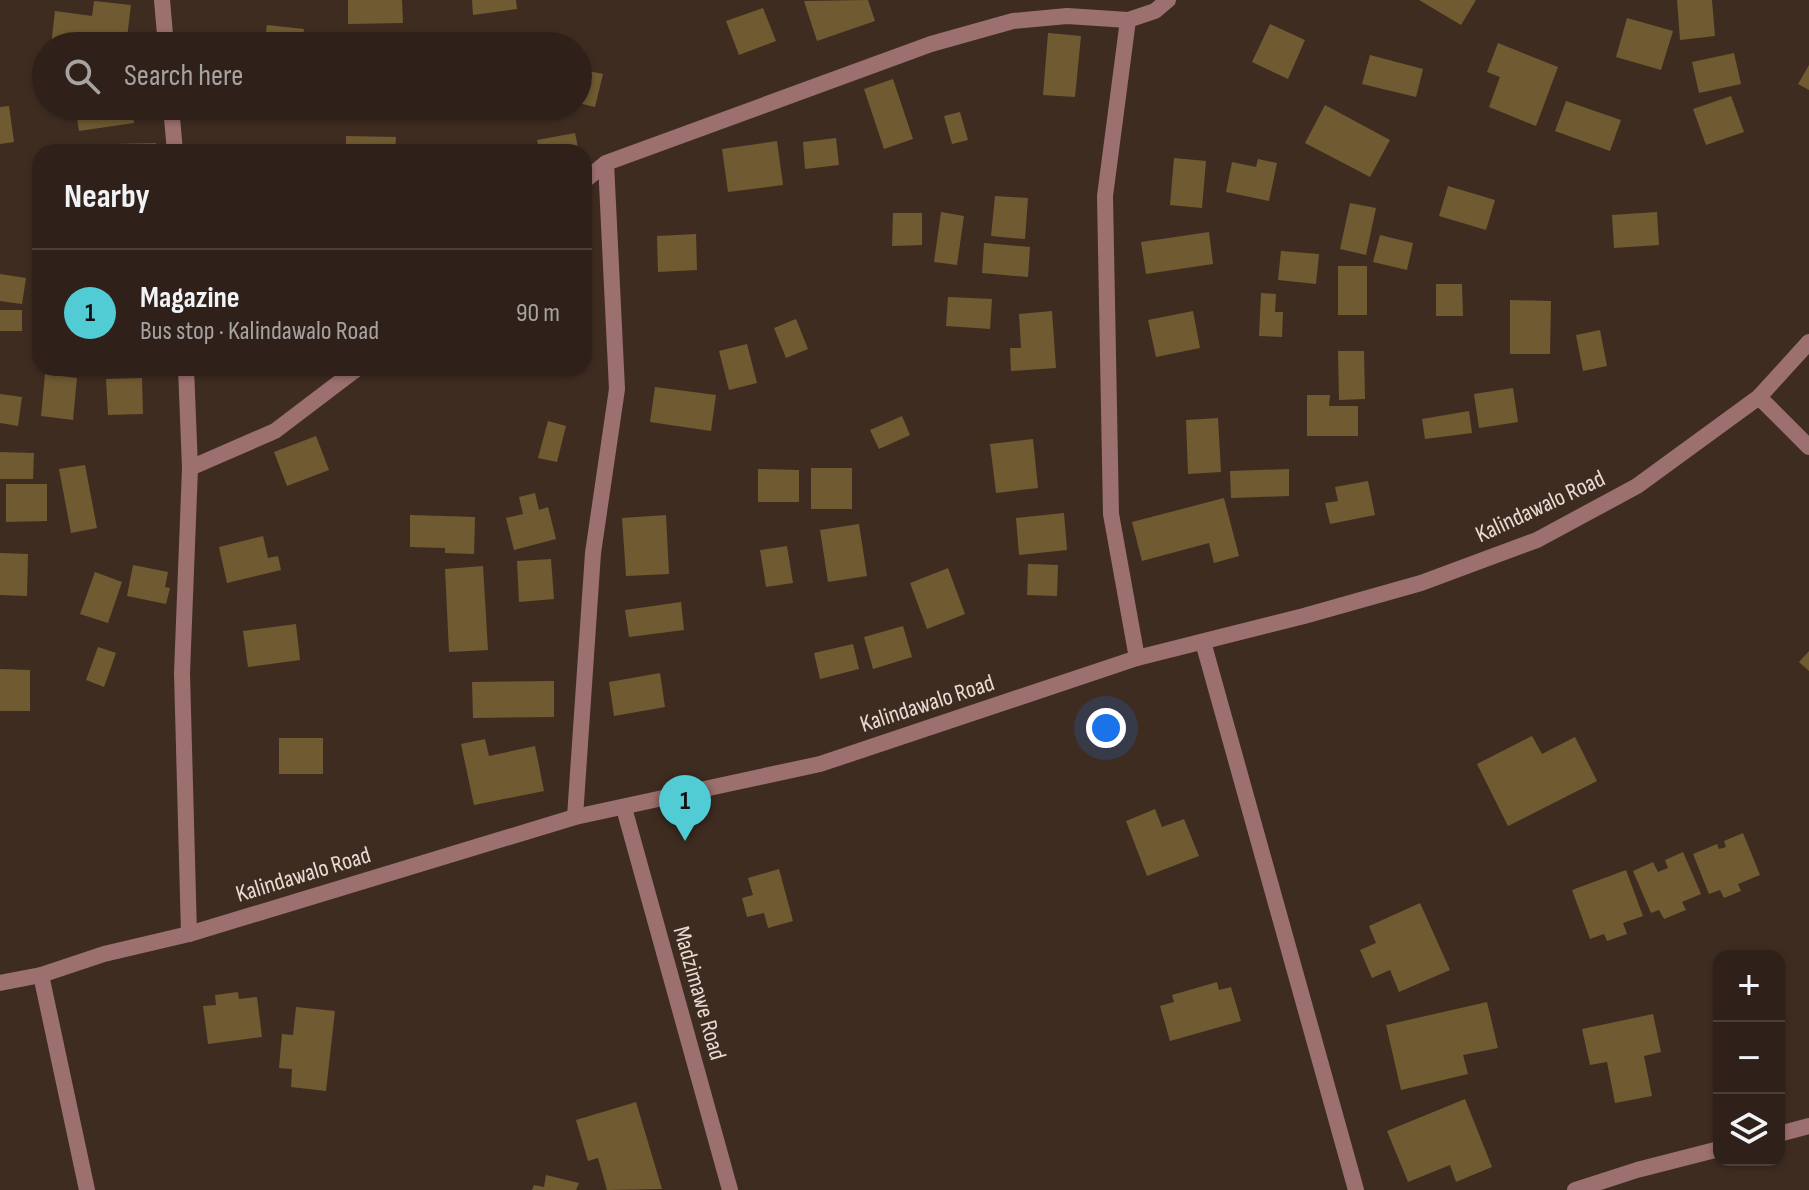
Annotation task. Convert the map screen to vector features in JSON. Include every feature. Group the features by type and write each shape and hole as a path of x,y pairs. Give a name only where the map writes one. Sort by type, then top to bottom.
{"street":[{"path":"162,0 165,32"},
{"path":"592,174 606,163 931,44 1013,21 1067,16 1128,20 1155,11 1168,0"},
{"path":"1128,20 1105,196 1111,514 1137,658"},
{"path":"172,120 174,144"},
{"path":"575,817 593,553 617,389 606,163"},
{"name":"Kalindawalo Road","path":"0,983 41,975 104,954 189,934 575,817 820,764 1137,658 1421,583 1537,540 1637,486 1759,397 1809,342"},
{"path":"186,376 190,468 182,673 189,934"},
{"path":"190,468 275,431 347,376"},
{"path":"1759,397 1809,447"},
{"path":"1203,642 1356,1190"},
{"name":"Madzimawe Road","path":"624,808 730,1190"},
{"path":"41,975 87,1190"},
{"path":"1785,1132 1809,1126"},
{"path":"1575,1190 1713,1151"}],"building":[{"path":"348,0 402,0 403,23 348,24"},
{"path":"472,0 516,0 517,9 473,15"},
{"path":"868,0 875,21 817,41 804,1"},
{"path":"1419,0 1476,0 1461,25"},
{"path":"1677,0 1712,0 1715,36 1680,40"},
{"path":"94,1 131,5 128,32 53,32 55,11 92,16"},
{"path":"763,8 776,41 739,55 726,21"},
{"path":"1627,18 1673,31 1661,70 1616,57"},
{"path":"1270,24 1305,40 1288,79 1252,62"},
{"path":"267,25 304,29 304,32 266,32"},
{"path":"1048,33 1081,36 1075,97 1043,95"},
{"path":"1498,43 1558,67 1536,126 1489,107 1500,77 1487,72"},
{"path":"1734,53 1741,84 1699,93 1692,62"},
{"path":"1370,55 1423,69 1416,97 1362,84"},
{"path":"1809,65 1809,90 1798,84"},
{"path":"592,72 603,74 595,107 592,106"},
{"path":"893,79 913,139 884,149 864,89"},
{"path":"1731,96 1744,132 1706,145 1693,109"},
{"path":"1566,101 1621,120 1610,151 1555,131"},
{"path":"1325,105 1390,140 1370,177 1305,143"},
{"path":"9,106 14,142 0,144 0,107"},
{"path":"960,112 968,140 952,144 944,116"},
{"path":"77,120 133,120 134,123 79,131"},
{"path":"575,133 577,144 538,144 537,140"},
{"path":"346,136 396,137 396,144 346,144"},
{"path":"836,138 839,165 805,169 803,142"},
{"path":"777,141 783,185 728,192 722,149"},
{"path":"1174,158 1206,161 1202,208 1170,205"},
{"path":"1258,159 1277,163 1269,201 1226,192 1232,162 1256,167"},
{"path":"1448,186 1495,200 1486,230 1439,216"},
{"path":"995,196 1028,198 1025,239 991,236"},
{"path":"1350,203 1376,208 1366,255 1340,249"},
{"path":"941,212 964,216 957,265 934,262"},
{"path":"1657,212 1659,245 1614,248 1612,215"},
{"path":"893,213 922,213 922,245 892,246"},
{"path":"1209,232 1213,264 1146,274 1141,242"},
{"path":"696,234 697,270 658,272 657,236"},
{"path":"1380,235 1413,243 1407,270 1373,262"},
{"path":"984,243 1030,247 1028,277 982,273"},
{"path":"1281,251 1319,254 1316,284 1278,280"},
{"path":"1338,266 1367,266 1367,315 1338,315"},
{"path":"0,274 26,278 22,304 0,301"},
{"path":"1436,284 1462,284 1463,316 1436,316"},
{"path":"1261,293 1276,294 1275,312 1283,312 1282,337 1259,336"},
{"path":"948,297 992,299 990,329 946,326"},
{"path":"1510,300 1551,301 1550,354 1510,354"},
{"path":"0,310 22,310 22,331 0,331"},
{"path":"1052,311 1056,368 1011,371 1010,348 1021,348 1019,314"},
{"path":"1193,311 1200,348 1156,357 1148,320"},
{"path":"796,319 808,349 786,358 774,328"},
{"path":"1600,330 1607,366 1583,371 1576,335"},
{"path":"747,344 757,383 729,390 719,351"},
{"path":"1338,351 1364,351 1365,399 1339,400"},
{"path":"45,376 77,378 73,420 41,416"},
{"path":"142,378 143,414 108,415 106,379"},
{"path":"655,387 716,395 711,431 650,422"},
{"path":"1513,388 1518,422 1479,428 1474,394"},
{"path":"0,394 22,397 18,426 0,423"},
{"path":"1307,395 1330,395 1329,406 1358,406 1358,436 1307,436"},
{"path":"1469,411 1472,433 1425,439 1422,419"},
{"path":"902,416 910,435 879,449 870,430"},
{"path":"1218,418 1221,472 1188,474 1186,420"},
{"path":"548,421 566,426 557,462 538,458"},
{"path":"316,436 329,470 287,486 274,452"},
{"path":"1033,439 1038,488 996,493 990,444"},
{"path":"0,452 34,453 33,479 0,479"},
{"path":"85,465 97,528 71,533 59,469"},
{"path":"811,468 852,468 852,509 811,509"},
{"path":"758,469 799,470 799,502 758,502"},
{"path":"1289,469 1289,496 1231,498 1230,471"},
{"path":"1368,481 1375,515 1330,524 1325,503 1338,501 1335,487"},
{"path":"6,484 47,484 47,521 6,522"},
{"path":"535,493 539,510 548,507 556,539 514,550 506,518 523,514 519,497"},
{"path":"1224,498 1239,556 1214,563 1209,543 1142,561 1132,522"},
{"path":"1064,513 1067,550 1019,555 1016,518"},
{"path":"410,515 475,517 474,554 445,553 445,548 410,547"},
{"path":"666,515 669,574 626,576 622,518"},
{"path":"859,524 867,576 828,582 820,530"},
{"path":"263,536 268,558 278,556 281,570 227,583 219,547"},
{"path":"787,546 793,583 766,587 760,550"},
{"path":"0,553 28,554 27,596 0,595"},
{"path":"551,559 554,599 519,602 517,561"},
{"path":"1028,564 1058,565 1057,596 1027,595"},
{"path":"133,565 168,572 165,587 170,588 166,604 127,596"},
{"path":"483,566 488,650 449,652 445,569"},
{"path":"948,568 965,614 927,629 910,583"},
{"path":"95,572 122,582 108,623 80,614"},
{"path":"681,602 684,630 629,637 625,610"},
{"path":"296,624 300,660 248,667 243,631"},
{"path":"903,626 912,657 873,669 864,637"},
{"path":"853,644 859,669 820,679 814,653"},
{"path":"98,647 116,653 104,687 86,680"},
{"path":"1809,651 1809,671 1799,662"},
{"path":"0,669 30,670 30,711 0,711"},
{"path":"660,673 665,707 614,716 609,682"},
{"path":"554,681 554,717 473,718 472,682"},
{"path":"1532,736 1542,754 1575,737 1597,781 1508,826 1477,764"},
{"path":"279,738 323,738 323,774 279,774"},
{"path":"485,739 489,756 535,746 544,791 474,805 461,744"},
{"path":"1155,809 1162,827 1184,819 1199,856 1147,876 1126,821"},
{"path":"1743,833 1760,875 1738,884 1741,891 1724,898 1720,890 1709,894 1693,854 1717,844 1719,849 1726,847 1724,841"},
{"path":"1683,852 1701,894 1682,902 1686,910 1664,919 1659,910 1651,913 1633,871 1653,862 1658,872 1668,868 1665,860"},
{"path":"779,869 793,921 768,928 764,913 747,917 742,898 753,895 748,878"},
{"path":"1626,870 1643,916 1623,923 1627,934 1607,941 1604,934 1590,939 1572,890"},
{"path":"1420,903 1450,970 1399,992 1390,970 1372,978 1360,950 1376,943 1369,926"},
{"path":"1217,982 1219,990 1231,987 1241,1021 1170,1041 1160,1006 1174,1002 1172,995"},
{"path":"238,992 239,999 257,997 262,1037 208,1044 203,1006 216,1005 215,995"},
{"path":"1487,1002 1498,1048 1463,1055 1468,1074 1401,1090 1386,1025"},
{"path":"296,1007 335,1011 326,1091 291,1087 292,1069 279,1068 282,1034 293,1035"},
{"path":"1653,1014 1661,1052 1644,1056 1652,1096 1615,1103 1607,1062 1590,1065 1582,1029"},
{"path":"1465,1099 1492,1167 1456,1182 1450,1165 1408,1182 1387,1131"},
{"path":"636,1102 662,1189 607,1190 598,1158 588,1161 576,1120"},
{"path":"546,1175 579,1183 576,1190 532,1190 534,1185 544,1187"}],"place":[{"name":"Magazine","path":"685,841"}]}
